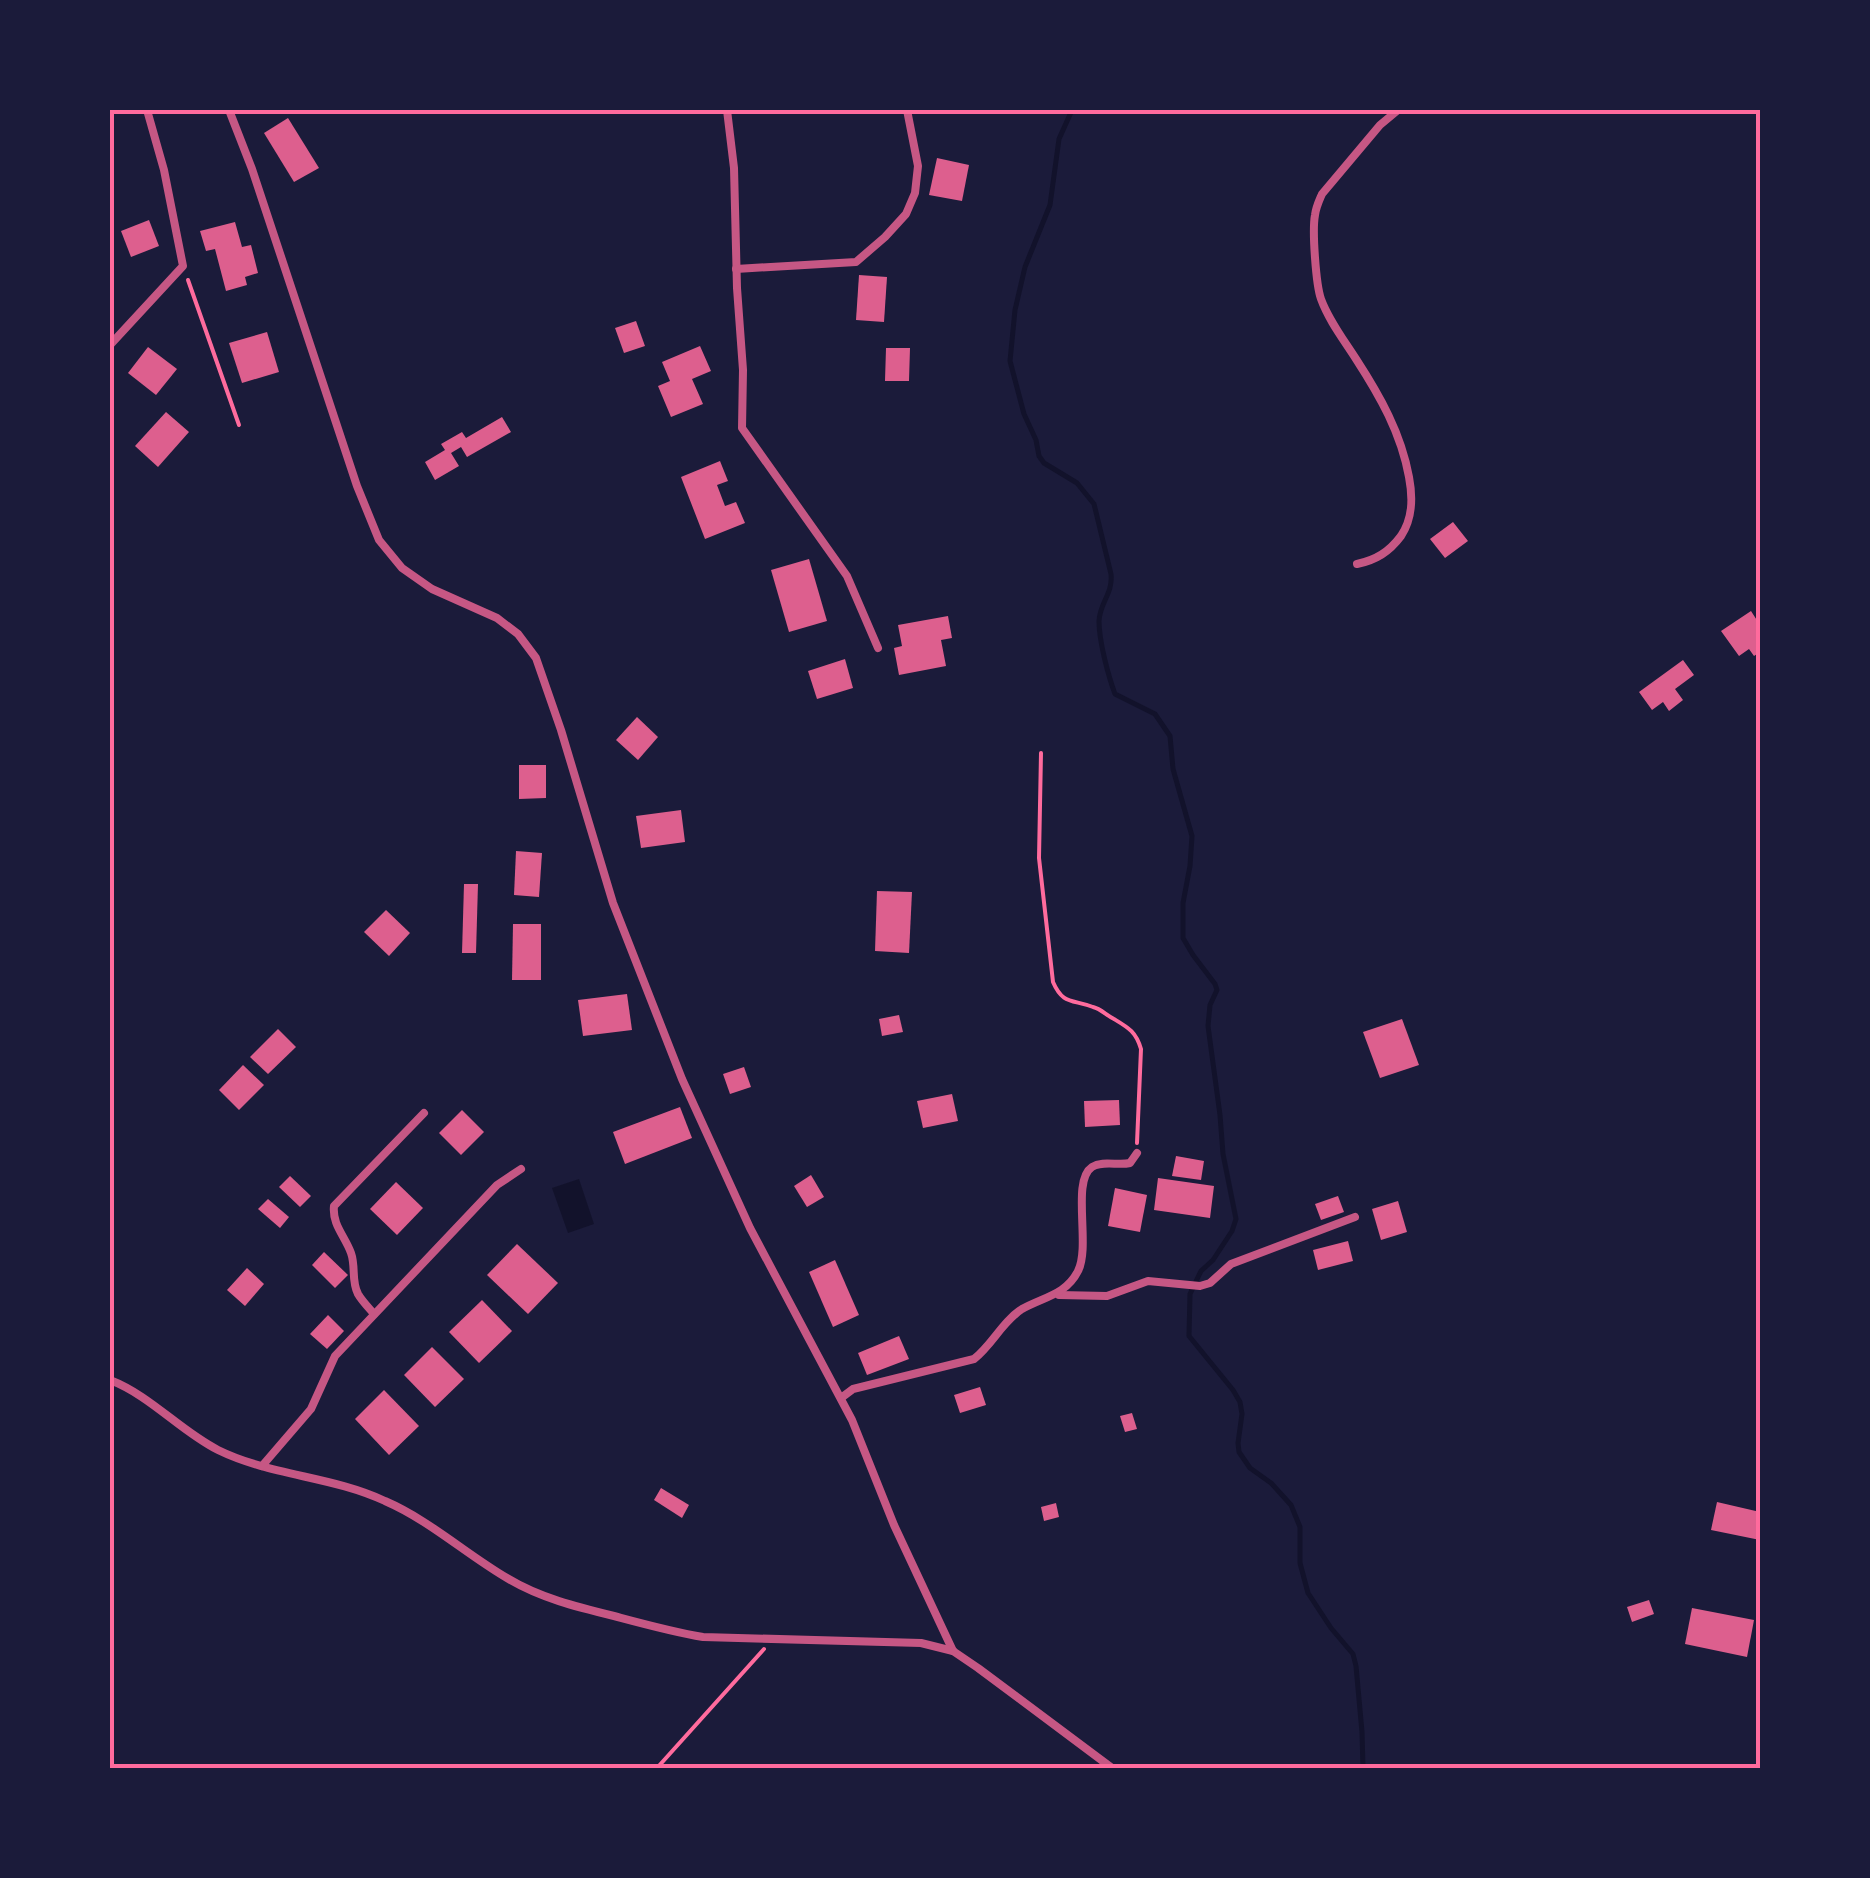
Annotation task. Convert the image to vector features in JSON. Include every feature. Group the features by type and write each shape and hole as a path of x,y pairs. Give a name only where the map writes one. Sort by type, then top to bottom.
{"street":[{"path":"110,345 183,266 164,170 147,110"},
{"path":"228,110 252,169 356,486 375,532 408,573 448,597 498,618 534,654 562,730 613,904 682,1079 750,1228 841,1398 952,1652"},
{"path":"727,110 733,150 742,428 846,576 878,648"},
{"path":"736,269 856,262 885,237 906,214 914,192 918,166 907,110"},
{"path":"1357,564 1374,560 1402,534 1409,522 1411,488 1404,450 1393,425 1320,296 1315,214 1322,194 1342,168 1380,124 1398,110"},
{"path":"374,1314 353,1282 351,1252 332,1213 334,1206 424,1113"},
{"path":"1057,1295 1078,1272 1082,1260 1082,1186 1086,1174 1100,1164 1130,1163 1137,1153"},
{"path":"262,1466 311,1410 335,1356 497,1185 521,1168"},
{"path":"841,1398 854,1389 974,1358 1022,1310 1057,1295 1107,1296 1148,1281 1200,1286 1210,1283 1232,1264 1354,1217"},
{"path":"110,1380 140,1395 206,1443 232,1456 386,1500 509,1580 562,1603 680,1633 725,1638 921,1643 952,1652 1112,1768"}],"path":[{"path":"183,266 239,426"},
{"path":"1041,753 1039,858 1053,982 1066,1000 1099,1009 1137,1036 1142,1048 1137,1153"},
{"path":"657,1768 774,1638"}],"shaded area":[{"path":"579,1179 594,1224 568,1233 552,1188"}],"building":[{"path":"288,118 319,168 294,182 264,133"},
{"path":"937,158 969,165 962,201 929,195"},
{"path":"149,220 159,246 131,257 121,231"},
{"path":"235,222 242,247 251,245 258,273 245,277 247,285 226,291 215,249 206,251 200,231"},
{"path":"859,275 887,277 884,322 856,320"},
{"path":"636,321 645,346 624,353 615,328"},
{"path":"267,332 279,372 242,383 229,343"},
{"path":"700,346 711,371 692,379 703,404 671,417 658,386 670,381 662,362"},
{"path":"148,347 177,369 156,395 128,373"},
{"path":"886,348 910,348 909,381 885,381"},
{"path":"166,412 189,432 158,467 135,446"},
{"path":"502,417 511,432 467,457 461,447 451,453 459,466 435,480 425,462 445,450 441,444 462,432 466,438"},
{"path":"720,461 728,481 717,485 725,506 736,502 745,523 705,539 681,477"},
{"path":"1453,522 1468,541 1445,558 1430,539"},
{"path":"809,559 827,621 789,632 771,570"},
{"path":"1751,611 1760,625 1760,652 1754,656 1749,649 1739,656 1721,631"},
{"path":"948,616 952,638 941,640 946,666 899,675 894,648 902,646 898,625"},
{"path":"845,659 853,688 817,699 808,671"},
{"path":"1683,660 1694,675 1675,689 1683,700 1669,711 1663,702 1652,710 1639,692"},
{"path":"637,717 658,737 638,760 616,740"},
{"path":"519,765 546,765 546,798 519,799"},
{"path":"681,810 685,842 641,848 636,816"},
{"path":"516,851 542,853 539,897 514,895"},
{"path":"464,884 478,884 476,953 462,953"},
{"path":"877,891 912,892 909,953 875,951"},
{"path":"386,910 410,933 389,956 364,932"},
{"path":"513,924 541,924 541,980 512,980"},
{"path":"627,994 632,1030 583,1036 578,1000"},
{"path":"899,1015 903,1032 882,1036 879,1019"},
{"path":"1402,1019 1419,1065 1380,1078 1363,1032"},
{"path":"278,1029 296,1047 268,1074 250,1057"},
{"path":"243,1065 264,1085 239,1110 219,1090"},
{"path":"744,1067 751,1087 730,1094 723,1074"},
{"path":"952,1094 958,1121 923,1128 917,1101"},
{"path":"1119,1100 1120,1125 1085,1127 1084,1101"},
{"path":"680,1107 692,1138 625,1164 613,1132"},
{"path":"462,1110 484,1132 461,1155 439,1133"},
{"path":"1176,1156 1204,1161 1201,1180 1172,1176"},
{"path":"811,1175 824,1197 807,1207 794,1186"},
{"path":"290,1176 311,1196 300,1207 279,1187"},
{"path":"1158,1178 1214,1186 1210,1218 1154,1210"},
{"path":"396,1182 423,1208 397,1235 370,1209"},
{"path":"1115,1188 1147,1195 1140,1232 1108,1226"},
{"path":"1338,1196 1344,1212 1321,1220 1315,1204"},
{"path":"268,1199 289,1217 280,1228 258,1209"},
{"path":"1398,1201 1407,1232 1381,1240 1372,1209"},
{"path":"1348,1241 1353,1261 1318,1270 1313,1250"},
{"path":"517,1244 558,1283 528,1314 487,1275"},
{"path":"324,1252 348,1275 335,1288 312,1265"},
{"path":"835,1260 859,1315 833,1327 809,1272"},
{"path":"247,1268 264,1284 245,1306 227,1290"},
{"path":"482,1300 512,1331 479,1363 449,1332"},
{"path":"328,1315 344,1331 327,1349 310,1334"},
{"path":"899,1336 909,1359 867,1375 858,1353"},
{"path":"432,1347 464,1379 435,1407 404,1375"},
{"path":"980,1387 986,1405 960,1413 954,1395"},
{"path":"384,1390 419,1426 389,1455 355,1419"},
{"path":"1132,1413 1137,1429 1125,1432 1120,1416"},
{"path":"661,1488 689,1505 682,1518 654,1500"},
{"path":"1717,1502 1760,1512 1760,1540 1711,1530"},
{"path":"1056,1503 1059,1517 1044,1521 1041,1507"},
{"path":"1649,1600 1654,1614 1632,1622 1627,1607"},
{"path":"1692,1608 1754,1620 1747,1657 1685,1644"}],"waterway":[{"path":"1072,110 1059,139 1050,205 1025,267 1015,310 1010,361 1039,456 1077,483 1094,504 1111,574 1099,621 1104,658 1115,694 1155,714 1170,736 1173,769 1192,836 1183,903 1183,938 1217,990 1210,1005 1208,1026 1223,1154 1236,1219 1190,1294 1189,1336 1240,1402 1239,1452 1250,1468 1291,1505 1300,1527 1300,1563 1308,1593 1353,1654 1363,1768"}]}
